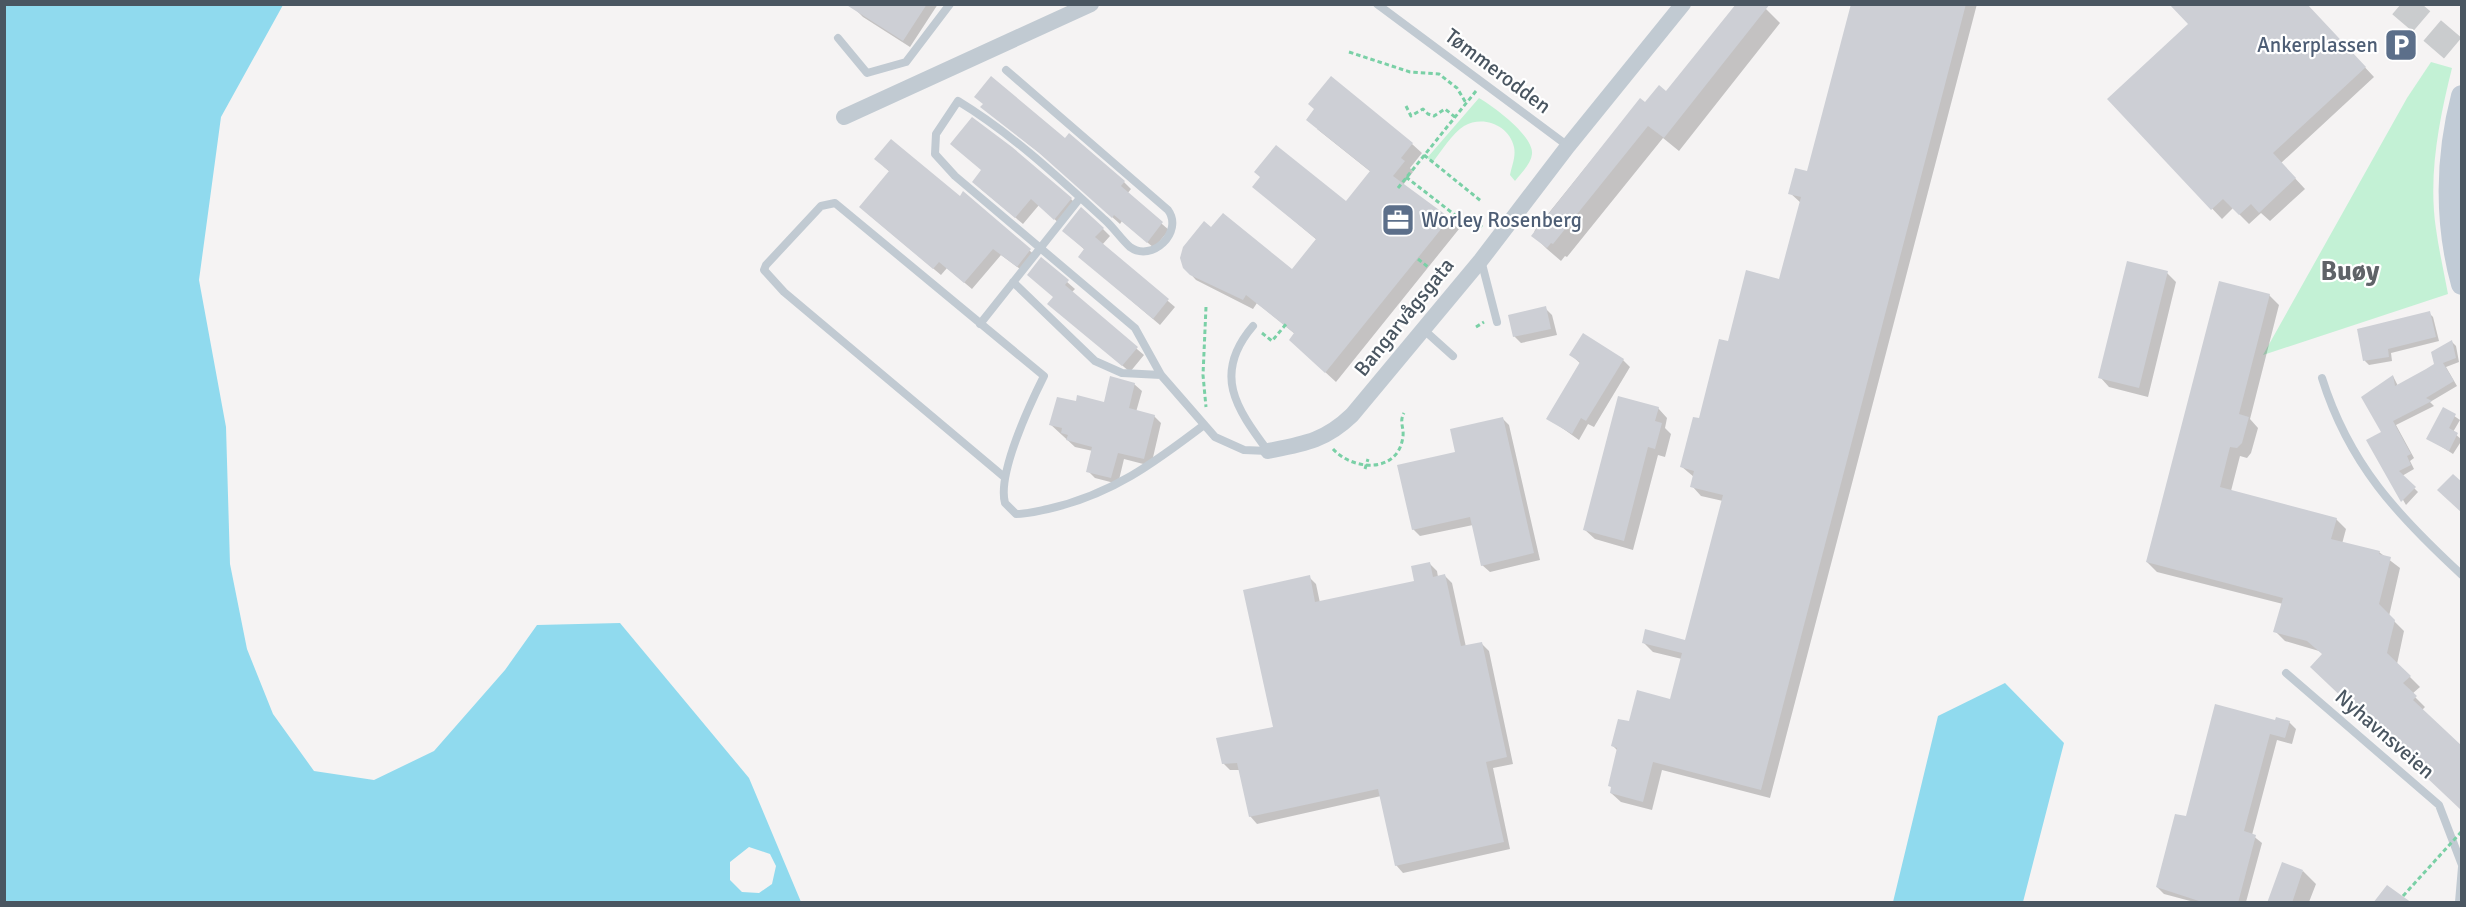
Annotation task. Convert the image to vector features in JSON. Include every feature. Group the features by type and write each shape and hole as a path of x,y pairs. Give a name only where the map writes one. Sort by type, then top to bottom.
{"main road":[{"path":"2462,96 2451,159 2450,195 2451,231 2462,284"}],"street":[{"path":"844,117 1091,4"},
{"name":"Bangarvågsgata","path":"1268,451 1311,443 1335,431 1384,379 1683,4"}],"lane":[{"path":"838,38 867,73 906,62 950,4"},
{"name":"Tømmerodden","path":"1377,4 1568,146"},
{"path":"1006,70 1168,210 1172,222 1170,233 1154,250 1137,251 1080,198 989,121 958,101 936,134 935,154 955,176 1135,328 1161,375 1211,433 1235,447 1268,451"},
{"path":"980,324 1080,198"},
{"path":"1003,476 784,292 764,270 765,265 821,206 835,203 1044,376 1021,424 1003,476 1005,503 1016,514 1066,505 1100,492 1148,468 1204,425"},
{"path":"1481,260 1497,322"},
{"path":"1013,282 1095,361 1122,373 1161,375"},
{"path":"1253,326 1242,339 1233,357 1230,376 1233,396 1241,414 1268,451"},
{"path":"1424,330 1453,356"},
{"path":"2322,378 2345,439 2363,470 2386,501 2462,575"},
{"name":"Nyhavnsveien","path":"2286,673 2439,805 2462,866 2459,903"}],"path":[{"path":"1349,52 1410,72 1438,74 1457,88 1466,103"},
{"path":"1398,188 1483,83"},
{"path":"1406,106 1411,116 1423,109 1434,116 1445,109 1455,117"},
{"path":"1424,155 1481,201"},
{"path":"1406,177 1464,222"},
{"path":"1468,217 1482,227"},
{"path":"1418,259 1428,267"},
{"path":"1206,307 1203,392 1211,433"},
{"path":"1253,326 1272,341 1287,323"},
{"path":"1322,450 1333,448 1341,457 1366,467 1378,465 1396,454 1403,436 1401,418 1404,413"},
{"path":"1366,467 1368,459"},
{"path":"2403,896 2462,831"}],"green space":[{"path":"2431,62 2452,68 2439,128 2433,189 2436,229 2448,294 2263,355 2407,98"},
{"path":"1479,98 1512,122 1531,147 1530,161 1515,181 1510,175 1514,154 1511,139 1501,128 1487,122 1464,126 1451,138 1433,162 1427,158"}],"water":[{"path":"5,4 283,5 221,117 199,280 226,427 230,564 247,649 273,714 314,771 374,780 434,751 505,670 537,625 620,623 749,778 801,902 5,902","holes":["749,847 770,854 776,866 772,884 759,893 742,892 730,880 730,862"]},
{"path":"2005,683 2064,743 2023,902 1893,902 1938,716"}],"building":[{"path":"845,4 927,4 903,41"},
{"path":"1736,4 1770,4 1664,138 1648,126 1553,244 1551,243 1547,248 1531,236 1640,98 1645,102 1659,85 1666,91"},
{"path":"1851,4 1966,4 1761,790 1653,762 1643,802 1610,793 1611,787 1608,786 1617,748 1611,746 1618,719 1629,721 1637,690 1670,699 1682,653 1642,643 1645,629 1685,640 1723,495 1690,487 1694,471 1680,467 1693,417 1699,418 1719,339 1728,341 1746,270 1779,279 1801,197 1788,194 1795,168 1807,171"},
{"path":"2169,4 2307,4 2366,67 2273,153 2296,178 2259,213 2251,204 2239,215 2223,199 2211,210 2107,99 2188,24"},
{"path":"991,76 1065,138 1069,133 1125,181 1121,186 1163,222 1147,243 1114,215 1112,218 1038,152 980,107 983,104 974,97"},
{"path":"1331,76 1413,143 1401,158 1405,161 1393,176 1450,218 1325,373 1289,340 1294,333 1246,295 1243,300 1190,275 1183,268 1180,258 1183,247 1204,221 1211,227 1223,213 1292,269 1316,239 1252,187 1260,177 1254,172 1276,145 1346,201 1370,171 1306,120 1314,109 1308,104"},
{"path":"972,117 1012,147 1072,198 1054,220 1031,199 1015,218 972,182 981,170 950,144"},
{"path":"891,139 960,196 963,191 1031,249 1017,267 993,249 964,283 939,262 933,269 859,207 889,171 874,159"},
{"path":"1081,207 1104,228 1095,237 1169,299 1153,319 1078,257 1084,249 1062,231"},
{"path":"1041,257 1069,280 1065,285 1138,347 1122,366 1047,304 1053,297 1027,275"},
{"path":"2127,261 2168,271 2139,388 2098,378"},
{"path":"2219,281 2270,294 2239,414 2249,417 2242,443 2237,448 2230,447 2220,487 2337,518 2331,539 2380,551 2379,554 2391,557 2379,604 2395,620 2387,653 2411,676 2403,683 2417,696 2413,700 2462,746 2462,811 2310,667 2322,654 2307,641 2273,632 2283,598 2146,562"},
{"path":"1546,306 1551,329 1513,337 1508,315"},
{"path":"2430,311 2436,337 2388,349 2389,357 2363,361 2357,329"},
{"path":"1583,333 1624,359 1586,421 1581,418 1572,434 1546,419 1580,362 1569,355"},
{"path":"2452,340 2456,358 2443,363 2454,381 2426,398 2432,401 2393,421 2411,454 2407,456 2411,465 2399,471 2416,487 2401,502 2366,440 2381,432 2361,397 2393,375 2395,386 2434,364 2431,352"},
{"path":"1110,376 1135,383 1129,408 1155,415 1144,459 1118,453 1111,478 1086,472 1092,447 1066,440 1068,435 1061,433 1062,428 1049,425 1057,397 1076,401 1077,395 1104,402"},
{"path":"1618,396 1659,407 1655,421 1662,423 1655,449 1648,447 1624,541 1583,530"},
{"path":"2443,407 2456,414 2449,428 2458,433 2449,451 2426,439"},
{"path":"1503,417 1534,553 1481,566 1470,517 1412,530 1397,465 1455,452 1450,429"},
{"path":"2453,474 2462,482 2462,513 2437,490"},
{"path":"1430,562 1433,577 1445,574 1461,646 1482,642 1507,757 1486,762 1504,842 1395,866 1378,789 1249,817 1237,763 1222,764 1216,738 1273,727 1243,590 1310,575 1315,602 1414,581 1411,566"},
{"path":"2215,704 2275,720 2276,717 2290,721 2285,738 2270,734 2244,831 2256,835 2238,903 2205,903 2156,887 2175,814 2186,816"},
{"path":"2282,862 2303,870 2292,903 2267,903"},
{"path":"2387,885 2412,903 2373,903"}],"tunnel":[{"path":"2401,4 2462,56"}],"place":[{"name":"Ankerplassen","path":"2401,45"},
{"name":"Worley Rosenberg","path":"1398,220"}],"district":[{"name":"Buøy","path":"2350,271"}]}
